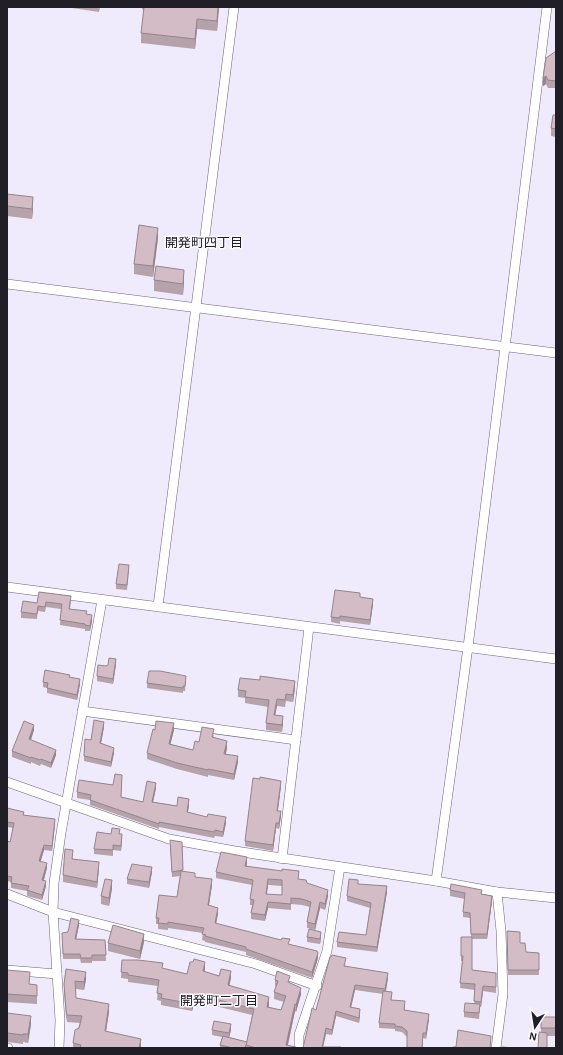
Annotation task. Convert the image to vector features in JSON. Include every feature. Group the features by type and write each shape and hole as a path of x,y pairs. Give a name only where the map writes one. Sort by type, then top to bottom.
{"street":[{"path":"158,606 234,7"},
{"path":"436,881 468,647 547,7"},
{"path":"7,284 556,354"},
{"path":"7,587 556,659"},
{"path":"59,1048 60,1020 53,912 54,883 66,803 102,600"},
{"path":"282,858 310,627"},
{"path":"82,711 296,740"},
{"path":"7,782 170,839 497,892 556,898"},
{"path":"299,1048 299,1035 317,986 327,951 340,867"},
{"path":"496,1048 503,994 501,931 497,892"},
{"path":"7,894 53,912 256,964 317,986"},
{"path":"7,970 57,974"}],"building":[{"path":"144,7 218,7 217,21 197,19 195,39 141,33"},
{"path":"556,51 556,81 548,80 546,76 543,78 546,58"},
{"path":"553,115 556,115 556,129 551,128"},
{"path":"7,194 33,197 32,209 7,206"},
{"path":"139,225 158,228 153,266 134,264"},
{"path":"156,266 184,270 183,284 154,280"},
{"path":"119,564 129,565 127,585 116,584"},
{"path":"335,590 360,593 360,597 373,599 370,620 340,616 340,618 331,617"},
{"path":"39,592 71,596 69,609 87,611 86,614 92,615 90,626 60,620 62,604 46,602 45,607 38,606 37,614 21,612 23,601 37,603"},
{"path":"109,658 116,659 113,679 97,676 98,665 108,665"},
{"path":"45,670 70,675 69,677 80,679 77,695 47,688 48,683 43,682"},
{"path":"149,671 160,671 186,676 185,686 183,686 183,688 147,683"},
{"path":"260,676 295,681 293,695 286,694 285,700 277,699 274,715 283,716 282,725 266,723 269,700 245,697 246,691 238,690 240,678 260,680"},
{"path":"94,720 104,722 100,743 114,748 111,762 84,756 85,739 91,740"},
{"path":"24,721 34,725 29,739 56,750 51,763 12,751"},
{"path":"156,721 174,723 169,744 193,750 195,741 199,742 202,727 214,729 212,737 227,741 224,754 238,756 234,774 177,763 147,753 153,729 155,730"},
{"path":"115,774 122,775 121,797 143,802 147,781 156,783 152,802 177,806 178,797 189,799 187,812 207,817 208,814 226,817 223,832 215,830 214,832 159,822 159,824 90,800 91,795 77,792 79,780 113,785"},
{"path":"260,777 281,781 277,811 281,811 279,823 276,823 273,845 245,841 253,778 260,779"},
{"path":"7,808 24,812 23,815 55,819 52,846 44,845 39,861 47,863 42,880 46,881 42,895 27,890 29,886 11,883 12,877 7,876 7,841 10,842 14,823 7,822"},
{"path":"112,828 120,829 119,834 122,834 121,846 113,845 113,850 94,849 97,832 111,834"},
{"path":"170,840 182,842 183,870 172,872"},
{"path":"65,849 73,850 72,859 99,862 97,882 63,875"},
{"path":"221,852 247,857 245,866 282,871 282,869 299,871 298,879 306,880 307,883 328,890 325,904 320,902 315,924 307,922 311,902 302,899 291,898 291,904 268,902 265,915 251,913 254,900 250,899 253,880 216,872","holes":["268,879 282,880 282,895 266,894"]},
{"path":"132,864 152,867 149,882 127,879"},
{"path":"181,871 195,873 195,877 212,879 208,905 218,908 215,923 281,940 282,938 290,939 288,944 317,951 318,953 312,972 246,949 246,947 205,936 206,935 202,934 204,928 168,922 168,924 158,923 159,918 156,918 159,895 177,897"},
{"path":"105,879 112,880 109,898 101,896"},
{"path":"349,879 358,880 358,884 387,886 377,947 337,942 339,932 366,935 371,903 347,896"},
{"path":"451,884 482,890 481,894 492,896 487,934 471,934 470,913 463,912 465,893 450,890"},
{"path":"71,918 79,920 75,939 105,940 106,955 92,955 92,958 81,958 80,954 63,954 62,933 68,932"},
{"path":"113,925 144,934 140,951 108,943"},
{"path":"309,929 321,932 320,939 307,937"},
{"path":"507,931 520,932 520,943 525,943 526,952 539,953 539,970 508,970"},
{"path":"461,937 472,937 472,970 496,973 496,987 483,986 481,1002 474,1001 475,984 460,983 463,956 461,956"},
{"path":"332,955 346,958 344,966 388,973 385,989 355,985 350,1007 360,1009 359,1018 336,1011 332,1030 326,1028 322,1047 341,1048 303,1048 312,1008 316,1010 330,957"},
{"path":"194,959 205,962 203,971 219,976 221,969 231,971 228,985 269,997 267,1007 281,1010 286,996 274,992 278,981 275,980 277,971 290,976 288,982 301,988 296,1005 295,1004 286,1045 296,1047 256,1048 246,1045 254,1009 195,994 192,1004 161,998 162,994 157,993 159,980 128,975 128,973 121,972 122,960 138,960 163,963 162,968 187,974 190,962 193,962"},
{"path":"66,969 86,972 84,982 75,981 76,998 109,1004 105,1031 141,1039 139,1048 80,1048 81,1045 73,1043 75,1030 79,1028 82,1016 67,1015 64,984"},
{"path":"7,970 30,972 29,984 37,985 37,996 7,994"},
{"path":"383,991 392,992 391,1000 405,1001 404,1010 429,1014 426,1033 423,1033 422,1048 407,1048 407,1031 402,1027 395,1026 395,1024 379,1023"},
{"path":"465,1003 480,1004 479,1013 464,1012"},
{"path":"7,1013 31,1016 28,1034 23,1035 7,1033"},
{"path":"541,1017 556,1017 556,1028 541,1028"},
{"path":"214,1021 231,1024 229,1033 212,1030"},
{"path":"458,1030 491,1036 490,1048 453,1048 456,1047"},
{"path":"539,1032 547,1033 547,1048 538,1048"},
{"path":"223,1036 247,1042 245,1048 233,1048 220,1045"}],"district":[{"name":"開発町四丁目","path":"204,242"},
{"name":"開発町二丁目","path":"219,1000"}]}
